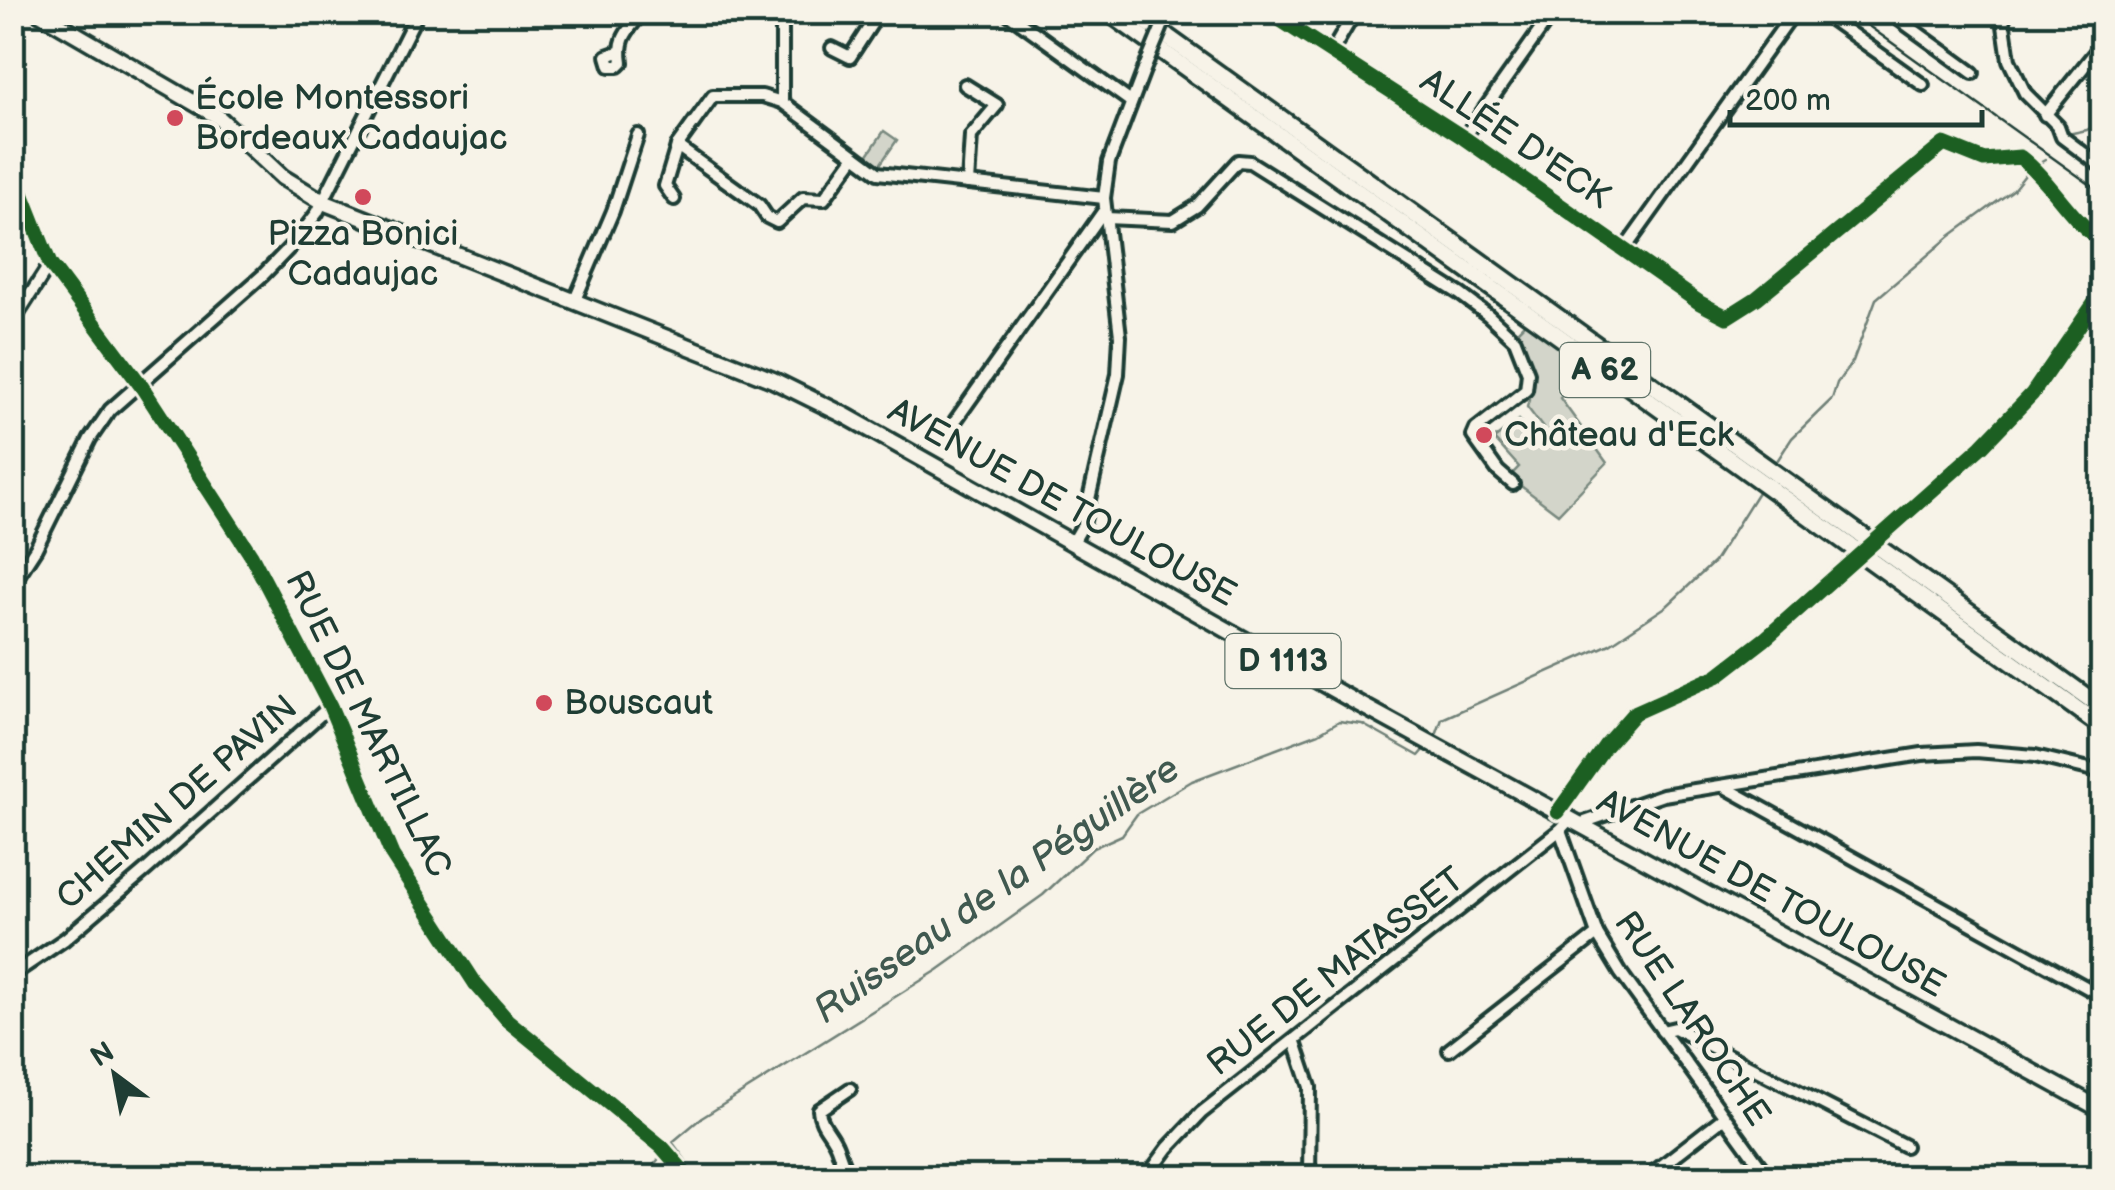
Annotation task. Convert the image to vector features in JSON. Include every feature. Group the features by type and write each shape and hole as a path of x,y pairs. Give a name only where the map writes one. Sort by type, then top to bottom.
{"highway":[{"name":"A 62","path":"1108,12 2102,728"},
{"name":"A 62","path":"1133,12 2102,708"}],"main road":[{"name":"D 1113","path":"38,12 218,116 282,177 323,202"},
{"name":"AVENUE DE TOULOUSE","path":"323,202 807,396 987,493 1567,821 2102,1110"}],"street":[{"path":"618,52 624,35 642,12"},
{"path":"782,12 782,102"},
{"path":"832,48 850,58 872,23 857,12"},
{"path":"1006,12 1132,102"},
{"path":"1072,544 1083,525 1118,374 1120,336 1105,208 1110,162 1168,12"},
{"name":"ALLÉE D'ECK","path":"1268,12 1464,138 1727,317 1757,298 1941,144 1952,144 1984,160 2020,157 2102,240"},
{"path":"1331,52 1354,12"},
{"path":"1464,138 1552,12"},
{"path":"1624,250 1794,12"},
{"path":"1820,12 1923,85"},
{"path":"1888,12 1973,73"},
{"path":"2002,12 2004,41 2016,78 2045,116 2058,126 2062,137 2102,167"},
{"path":"12,585 36,548 90,438 110,410 263,275 294,243 323,202 370,114 413,15"},
{"path":"2045,116 2102,44"},
{"path":"966,85 997,106 972,136 968,183"},
{"path":"674,199 665,186 676,146 713,96 762,96 782,102 878,173 968,183 1173,221 1196,206 1238,162 1250,162 1460,294 1514,340 1528,373 1526,390 1476,429 1473,436 1498,471 1513,484"},
{"path":"575,300 614,211 638,136"},
{"path":"676,146 777,222 786,218 802,198 824,199 855,156"},
{"name":"RUE DE MARTILLAC","path":"12,168 50,264 138,383 251,555 330,706 392,855 476,983 506,1020 662,1148 688,1178"},
{"path":"955,421 1105,208"},
{"path":"12,323 50,264"},
{"path":"1882,534 1982,446 2032,394 2102,292"},
{"path":"1567,821 1604,746 1634,713 1718,676 1850,563"},
{"name":"CHEMIN DE PAVIN","path":"12,975 65,939 147,870 330,706"},
{"path":"1567,821 1663,795 1922,754 1976,751 2035,756 2102,772"},
{"path":"1723,786 2102,996"},
{"name":"RUE LAROCHE","path":"1567,821 1597,934 1723,1118 1769,1178"},
{"name":"RUE DE MATASSET","path":"1146,1178 1201,1113 1296,1042 1567,821"},
{"path":"1450,1050 1597,934"},
{"path":"1662,1031 1674,1028 1905,1146"},
{"path":"1296,1042 1310,1087 1309,1178"},
{"path":"850,1089 819,1110 819,1116 850,1178"},
{"path":"1646,1178 1723,1118"}],"shaded area":[{"path":"884,131 897,140 877,169 865,159"},
{"path":"1525,323 1587,367 1560,398 1607,463 1558,514 1509,477 1519,467 1494,439 1519,420 1532,437 1543,428 1527,407 1529,400 1525,394 1534,381 1514,334"}],"waterway":[{"name":"Ruisseau de la Péguillère","path":"2068,134 2087,130 2102,121"},
{"name":"Ruisseau de la Péguillère","path":"2036,165 2045,160"},
{"name":"Ruisseau de la Péguillère","path":"1775,464 1792,438 1832,399 1837,383 1853,361 1876,299 1949,237 2013,190 2029,170"},
{"name":"Ruisseau de la Péguillère","path":"1437,733 1442,719 1610,644 1667,606 1714,562 1758,492"},
{"name":"Ruisseau de la Péguillère","path":"669,1145 700,1119 938,970 1043,895 1093,848 1122,835 1137,814 1192,781 1319,733 1339,721 1362,724 1419,756 1425,749"},
{"path":"673,1143 699,1178"},
{"name":"Ruisseau de la Péguillère","path":"643,1178 662,1155"}],"railway":[{"path":"1849,12 2102,193"}],"cycle path":[{"path":"1268,12 1464,138 1700,303 1727,317 1757,298 1944,144 1984,160 2020,157 2102,241"},
{"path":"12,168 50,264 142,387 251,555 330,706 392,855 475,983 507,1020 662,1147 689,1178"},
{"path":"1558,812 1634,713 1717,676 1765,639 1982,446 2032,394 2102,292"}],"place":[{"name":"École Montessori Bordeaux Cadaujac","path":"175,118"},
{"name":"Pizza Bonici Cadaujac","path":"363,197"},
{"name":"Château d'Eck","path":"1484,435"},
{"name":"Bouscaut","path":"544,703"}]}
